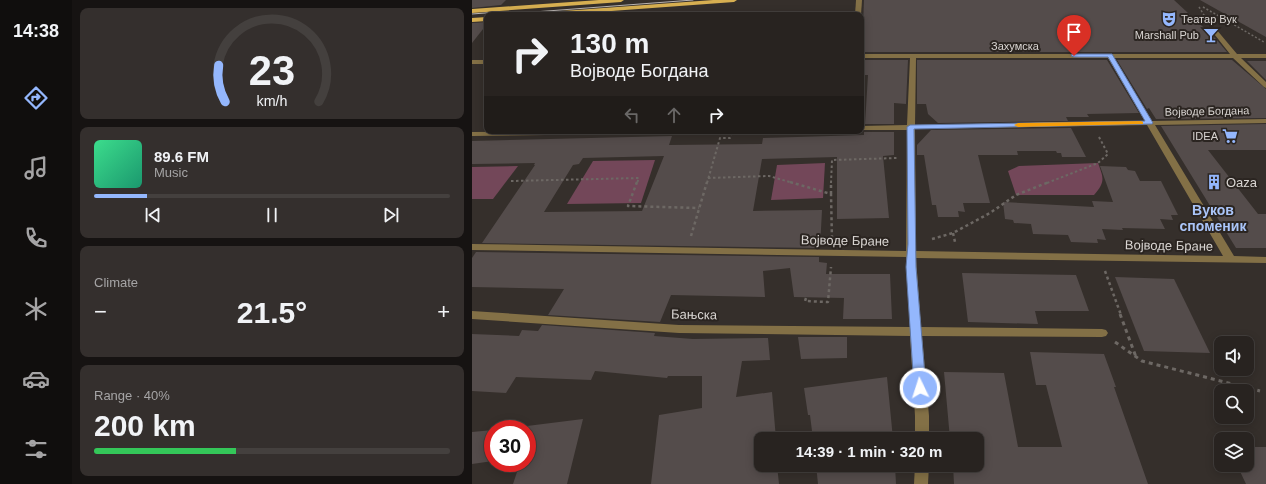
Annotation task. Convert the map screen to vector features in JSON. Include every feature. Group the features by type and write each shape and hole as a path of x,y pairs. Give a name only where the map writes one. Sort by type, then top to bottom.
{"main road":[{"path":"472,11 591,1 621,0"},
{"path":"575,12 734,0"},
{"path":"472,20 484,19"}],"street":[{"path":"858,12 859,0"},
{"path":"1214,30 1235,56 1266,86"},
{"name":"Захумска","path":"864,56 1266,56"},
{"path":"913,56 910,127 911,267 922,432"},
{"path":"1110,56 1231,260"},
{"path":"472,62 484,62"},
{"name":"Војводе Богдана","path":"864,128 1266,121"},
{"path":"472,134 484,134"},
{"name":"Војводе Бране","path":"472,247 687,250 912,256 1266,260"},
{"name":"Бањска","path":"472,314 679,329 1102,333"},
{"path":"921,484 922,472"}],"path":[{"path":"1203,7 1266,43"},
{"path":"687,250 720,138 730,138 731,134"},
{"path":"937,238 953,233 984,216 1016,195 1098,163 1108,154 1097,134"},
{"path":"806,298 805,301 828,302 832,254 832,160 911,158"},
{"path":"708,178 769,176 831,194"},
{"path":"511,181 640,178 628,206 699,208"},
{"path":"1101,258 1136,357"},
{"path":"1102,333 1142,361 1260,391"}],"shaded area":[{"path":"655,160 641,203 567,204 593,161"},
{"path":"825,163 823,198 771,200 777,165"},
{"path":"1098,163 1102,183 1094,195 1016,195 1008,171 1019,166"},
{"path":"518,166 493,199 472,199 472,167"}],"building":[{"path":"472,0 506,0 501,5 472,8"},
{"path":"864,0 1174,0 1216,39 1227,52 864,52"},
{"path":"1200,0 1266,0 1266,37"},
{"path":"484,22 484,28 472,43 472,23"},
{"path":"864,60 908,60 906,104 894,103 894,124 865,124 868,75 864,75"},
{"path":"917,60 1107,60 1139,113 1087,114 1089,117 1066,117 1068,121 938,123 928,114 926,104 917,104"},
{"path":"1117,60 1232,60 1266,89 1266,118 1156,119 1149,108 1147,109"},
{"path":"1247,61 1266,61 1266,80"},
{"name":"Oaza","path":"1266,124 1266,150 1208,150 1258,214 1266,214 1266,248 1236,248 1161,126"},
{"path":"1071,128 1086,157 1062,157 1061,153 1057,153 1056,151 1017,151 1018,155 978,155 990,203 963,203 965,212 958,211 959,217 938,217 936,205 932,205 924,155 917,155 917,145 931,130"},
{"path":"864,132 894,132 894,155 883,156 889,218 837,219 837,157 762,159 753,211 822,210 820,248 482,243 535,163 472,164 472,141 672,136 669,145 762,144 763,138 864,135","holes":["664,156 642,211 544,212 573,165 579,164 583,158"]},
{"path":"1100,166 1126,167 1128,170 1135,171 1140,181 1161,181 1178,215 1171,215 1173,220 1160,219 1165,229 1102,229 1106,240 1097,239 1098,243 1071,242 1068,235 1033,234 1031,224 1014,223 1013,220 1005,219 1003,202 1094,207 1092,201 1113,202"},
{"path":"476,252 819,257 819,262 827,263 826,274 890,274 892,319 843,319 844,298 794,297 790,268 763,271 765,297 671,295 660,322 548,315 564,289 472,287 472,258"},
{"path":"962,273 1076,275 1089,311 1035,311 1038,324 968,322"},
{"path":"1115,277 1174,279 1210,353 1144,351"},
{"path":"542,325 655,333 654,336 693,339 768,338 770,360 742,361 736,397 772,392 775,432 754,432 754,472 778,472 779,484 651,484 659,415 702,408 702,376 668,376 667,378 595,371 591,380 516,377 506,393 472,391 472,334 519,336 522,330 538,331"},
{"path":"798,337 847,337 847,358 801,359"},
{"path":"1030,352 1104,354 1148,484 954,484 953,472 984,472 984,432 949,432 944,372 1004,373 1018,447 1062,447 1046,385 1036,385"},
{"path":"887,377 892,432 812,432 804,388"},
{"path":"583,419 567,484 513,484 517,472 536,472 536,425"},
{"path":"484,431 484,462 472,464 472,432"},
{"path":"1254,447 1266,447 1266,484 1246,484 1240,472 1254,472"},
{"path":"817,472 895,472 896,484 818,484"}],"tram line":[{"path":"534,12 693,0"},
{"path":"472,14 484,13"}],"slow traffic":[{"path":"1018,125 1141,123"}],"place":[{"name":"Театар Вук","path":"1169,19"},
{"name":"Marshall Pub","path":"1211,35"},
{"name":"IDEA","path":"1230,136"},
{"name":"Oaza","path":"1214,182"}],"district":[{"name":"Вуков споменик","path":"1213,218"}],"route":[{"path":"920,388 911,267 910,127 1150,123 1110,56 1074,56"}]}
